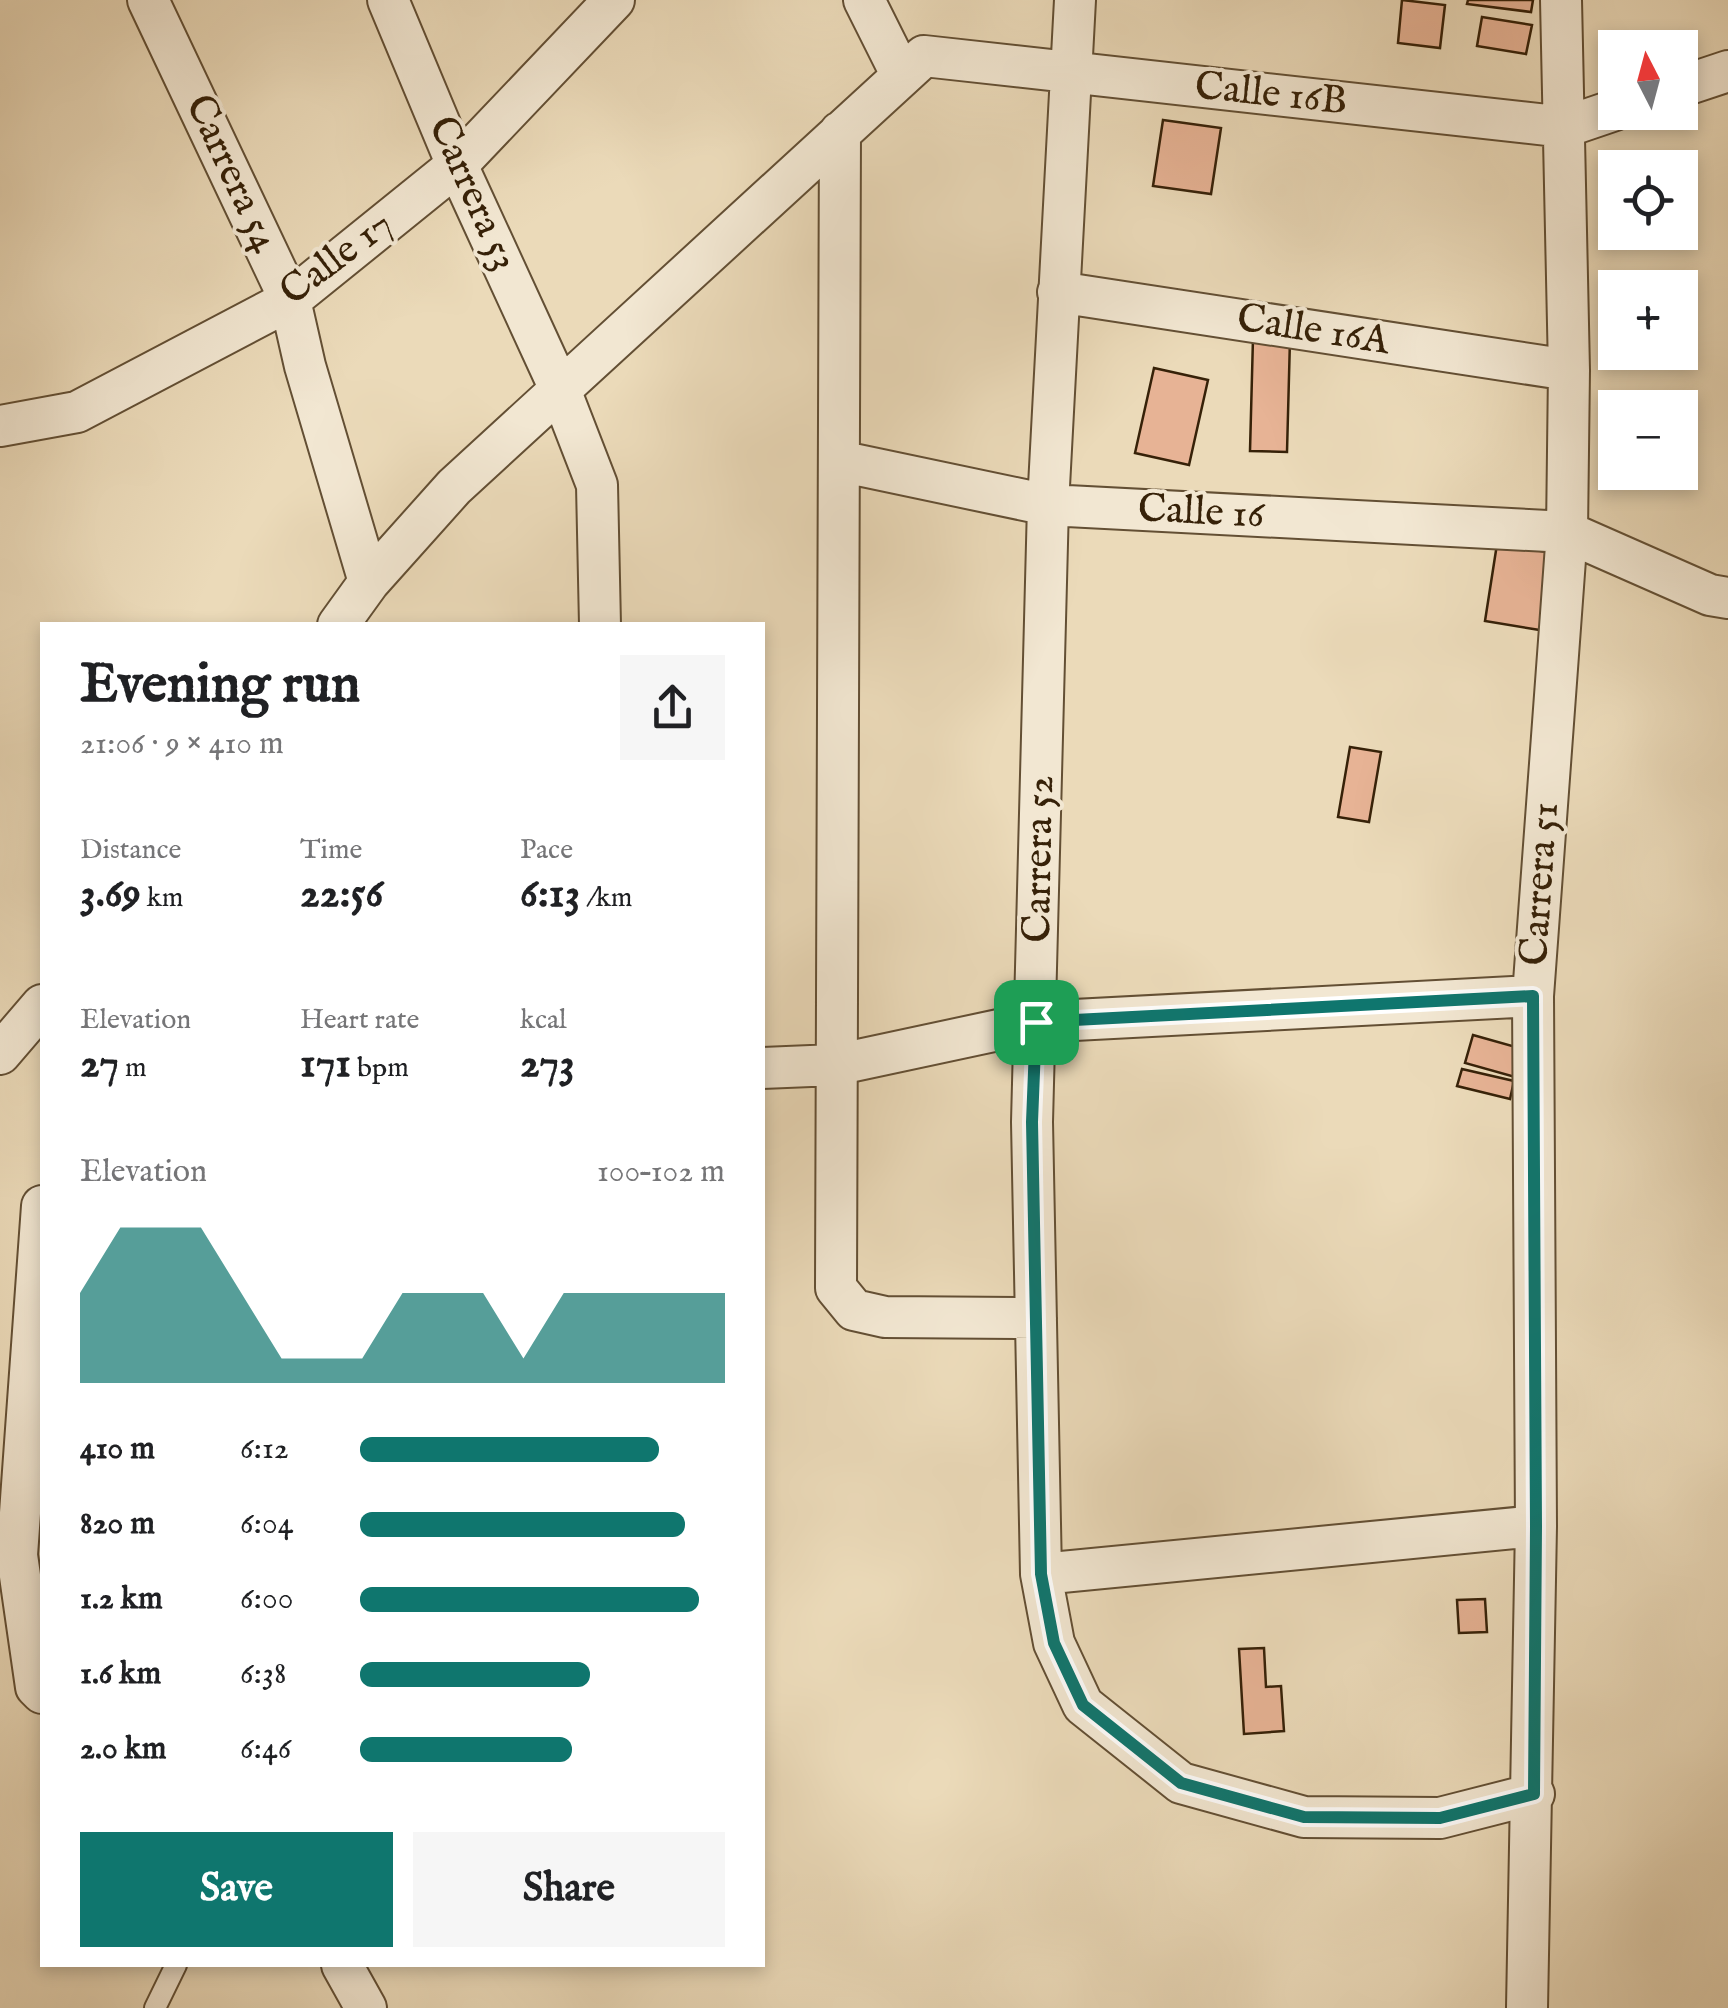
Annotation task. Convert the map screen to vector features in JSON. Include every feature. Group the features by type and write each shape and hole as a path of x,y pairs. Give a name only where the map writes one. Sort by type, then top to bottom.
{"street":[{"name":"Carrera 54","path":"148,0 290,300 305,366 368,582"},
{"name":"Carrera 53","path":"388,0 457,165 560,387 596,485 600,622"},
{"name":"Calle 17","path":"0,426 77,412 290,300 457,165 614,0"},
{"path":"340,622 368,582 454,487 913,66 864,0"},
{"name":"Carrera 52","path":"1075,0 1048,505 1032,1122 1041,1574 1054,1643 1083,1705 1181,1783 1304,1817 1440,1818 1534,1794"},
{"name":"Carrera 51","path":"1527,2008 1534,1794 1536,1526 1533,996 1568,532 1566,127 1561,0"},
{"name":"Calle 16B","path":"913,66 1069,73 1566,127 1598,116"},
{"path":"1698,81 1728,70"},
{"path":"840,132 836,1288 854,1310 885,1317 1036,1318"},
{"name":"Calle 16A","path":"1058,292 1569,370"},
{"name":"Calle 16","path":"839,461 1048,505 1568,532"},
{"path":"1568,532 1710,595 1728,598"},
{"path":"765,1068 836,1065 1036,1022 1533,996"},
{"path":"0,1054 40,1007"},
{"path":"40,1272 35,1437 16,1555 36,1688 40,1691"},
{"path":"1041,1574 1536,1526"},
{"path":"343,1967 366,2008"}],"lane":[{"path":"155,2008 175,1967"}],"building":[{"path":"1402,0 1445,5 1440,48 1398,43"},
{"path":"1468,0 1533,0 1531,12 1467,4"},
{"path":"1482,17 1532,25 1526,54 1477,46"},
{"path":"1163,120 1221,128 1211,194 1153,186"},
{"path":"1253,338 1290,339 1287,452 1250,451"},
{"path":"1154,368 1208,380 1189,465 1135,453"},
{"path":"1497,544 1559,554 1546,631 1485,621"},
{"path":"1350,747 1381,752 1369,822 1338,817"},
{"path":"1473,1035 1523,1049 1515,1077 1465,1063"},
{"path":"1462,1069 1514,1081 1510,1099 1457,1086"},
{"path":"1485,1599 1487,1632 1459,1633 1457,1600"},
{"path":"1264,1648 1266,1687 1281,1686 1284,1731 1244,1734 1239,1649"}],"route":[{"path":"1533,996 1534,1794 1440,1818 1304,1817 1181,1783 1083,1705 1054,1643 1041,1574 1032,1122 1036,1022 1533,996"}]}
